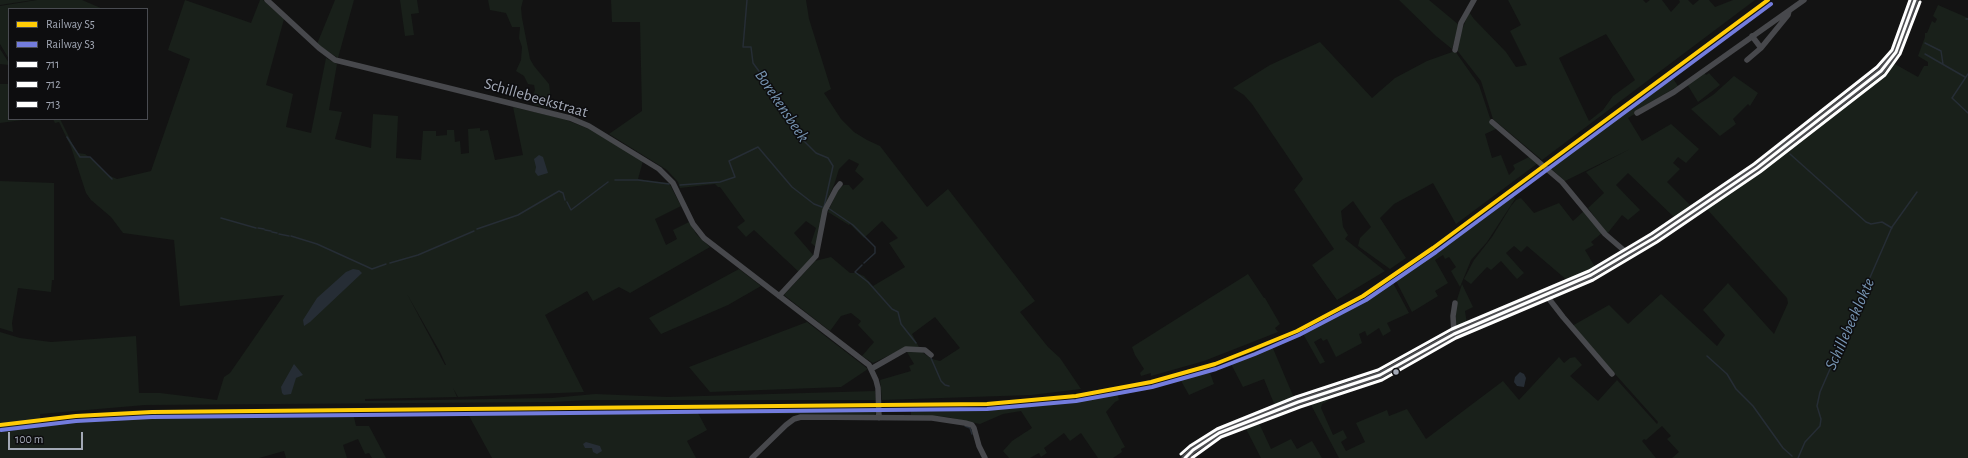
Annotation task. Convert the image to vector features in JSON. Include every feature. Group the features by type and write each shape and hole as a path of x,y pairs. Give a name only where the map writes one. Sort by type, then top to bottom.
{"street":[{"name":"Schillebeekstraat","path":"268,0 319,48 335,60 570,118 589,126 668,176 693,224 704,238 871,369"},
{"path":"1455,50 1461,23 1474,0"},
{"path":"1637,113 1674,92 1804,0"},
{"path":"1185,458 1193,450 1220,433 1298,402 1380,375 1454,334 1546,295 1604,268 1666,230 1757,168 1881,71 1896,52 1915,0"},
{"path":"1747,60 1761,48 1788,15 1789,11"},
{"path":"1752,36 1761,48"},
{"path":"1492,122 1562,182 1605,234 1627,253"},
{"path":"778,296 816,256 825,210 840,184"},
{"path":"1546,295 1612,374"},
{"path":"1454,334 1453,316 1455,303"},
{"path":"879,418 878,388 871,369 906,349 925,350 931,355"},
{"path":"752,458 794,419 801,417 946,419 972,425 979,446 986,458"}],"shaded area":[{"path":"0,0 33,0 0,5"},
{"path":"37,0 82,0 101,8 8,8 8,57 0,44 0,6"},
{"path":"185,0 251,23 260,0 263,0 284,19 266,85 293,94 286,127 311,133 326,58 337,64 329,110 342,112 335,139 371,148 373,114 398,116 396,158 421,160 423,131 436,131 436,136 447,135 447,130 454,130 455,142 460,141 461,154 469,153 468,129 480,128 480,131 488,130 495,160 523,155 513,107 564,119 589,129 643,161 638,179 669,183 681,206 655,219 666,245 677,239 673,230 689,222 697,235 710,247 630,293 619,287 593,301 587,291 545,315 584,392 458,397 453,388 457,397 365,399 365,401 552,398 595,394 668,397 875,391 876,400 591,400 552,402 145,405 40,414 41,425 152,414 353,413 356,426 369,426 386,458 372,458 369,453 365,454 358,439 343,445 347,458 286,458 284,451 259,458 0,458 0,332 20,338 51,342 136,336 139,393 160,393 217,400 224,377 230,373 284,295 180,306 174,240 123,233 111,217 91,200 86,193 71,147 59,122 55,123 54,120 60,120 77,153 85,154 108,175 117,179 151,171 190,59 168,50","holes":["407,294 440,352 445,365"]},
{"path":"335,0 354,0 338,58 317,44"},
{"path":"400,0 417,0 419,13 411,14 414,35 405,36"},
{"path":"488,0 523,0 521,8 522,18 530,59 549,84 551,109 534,105 531,100 535,90 534,85 528,84 524,76 516,71 521,60 522,47 519,38 520,27 512,27 506,13 490,10"},
{"path":"611,0 806,0 809,19 831,89 824,93 841,119 854,132 880,146 927,207 948,189 1035,301 1020,312 1048,347 1060,358 1081,389 1031,395 882,400 880,380 911,371 909,366 914,364 907,352 922,352 932,359 940,361 960,348 935,317 912,334 919,347 905,348 873,363 862,356 874,342 858,325 861,321 851,313 841,316 830,331 784,295 815,261 831,257 850,273 857,273 864,276 873,286 905,267 889,243 898,238 882,221 864,238 850,224 849,225 828,212 838,189 844,185 849,185 853,190 864,179 855,171 859,164 849,159 839,169 834,185 824,207 816,247 811,243 816,228 806,221 794,233 814,256 799,272 754,230 746,237 737,227 745,221 720,187 715,184 680,188 678,182 667,170 609,134 642,111 640,22 612,22"},
{"path":"1399,0 1429,0 1459,25 1452,49 1436,36"},
{"path":"1508,0 1643,0 1646,3 1650,0 1662,0 1671,12 1680,2 1679,0 1688,0 1693,5 1699,0 1709,0 1715,7 1733,0 1755,0 1542,160 1493,119 1481,81 1456,49 1469,12 1506,52 1516,67 1527,65 1510,31 1521,25","holes":["1606,34 1635,80 1613,96 1603,110 1589,121 1559,58"]},
{"path":"1938,5 1968,18 1968,458 1672,458 1679,452 1667,439 1671,436 1662,426 1646,440 1644,439 1642,441 1656,458 1339,458 1309,401 1325,395 1328,401 1322,404 1321,408 1333,435 1343,430 1347,438 1341,442 1346,451 1365,442 1356,423 1387,410 1389,416 1407,409 1426,439 1503,381 1519,400 1559,357 1564,363 1570,358 1575,357 1582,365 1570,376 1598,401 1617,380 1657,424 1658,422 1572,326 1609,305 1628,324 1661,294 1717,346 1725,335 1703,310 1728,283 1774,334 1788,303 1787,298 1706,208 1806,135 1866,88 1893,63 1918,77 1924,66 1928,66 1928,62 1918,56 1925,33 1927,33 1932,21 1935,23 1937,19 1933,16"},
{"path":"1320,42 1372,98 1395,78 1427,61 1455,51 1479,85 1490,118 1498,128 1485,134 1492,158 1501,155 1509,175 1515,169 1513,165 1531,156 1538,163 1456,224 1433,183 1394,204 1380,218 1406,258 1390,269 1358,246 1360,238 1371,227 1353,201 1341,211 1343,227 1348,235 1345,239 1385,271 1337,300 1312,265 1334,249 1294,190 1303,179 1252,104 1244,95 1233,88 1270,65"},
{"path":"0,49 8,61 8,65 0,64"},
{"path":"1704,72 1706,75 1709,73 1720,85 1698,102 1687,84"},
{"path":"1734,76 1758,93 1750,106 1748,104 1733,119 1736,124 1720,136 1691,109 1713,95"},
{"path":"1672,77 1678,86 1637,110 1638,112 1628,118 1642,141 1671,124 1699,149 1686,163 1678,157 1673,163 1680,169 1667,182 1693,208 1676,219 1628,173 1616,185 1640,210 1628,220 1622,215 1607,234 1588,208 1604,193 1586,172 1630,149 1565,181 1548,166"},
{"path":"0,84 8,84 8,120 22,120 0,123"},
{"path":"539,155 543,157 548,173 538,176 535,172 536,167 534,159"},
{"path":"1545,168 1547,169 1513,194 1515,199 1487,242 1471,260 1460,287 1451,271 1456,267 1449,257 1445,259 1443,255 1435,260 1448,283 1435,291 1438,296 1412,312 1396,281"},
{"path":"0,181 54,183 54,280 52,280 51,292 18,288 12,323 13,332 0,328"},
{"path":"1521,198 1534,213 1559,203 1573,221 1585,210 1602,233 1591,242 1594,245 1585,250 1595,267 1568,281 1527,246 1521,252 1514,246 1506,253 1524,273 1517,279 1501,261 1491,270 1487,267 1471,284 1464,279 1474,260 1492,237 1511,206 1516,200"},
{"path":"353,269 359,270 362,273 304,326 303,320 317,298 346,272"},
{"path":"739,269 761,286 728,305 661,334 649,318"},
{"path":"1248,274 1265,298 1280,324 1275,328 1278,332 1204,361 1151,376 1151,373 1141,376 1140,373 1144,369 1132,347"},
{"path":"1393,283 1409,313 1387,323 1391,331 1383,336 1379,328 1367,336 1365,331 1359,334 1362,343 1336,357 1327,339 1323,341 1321,338 1314,342 1325,362 1320,364 1302,332"},
{"path":"1462,284 1473,307 1465,311 1467,324 1456,329 1456,303"},
{"path":"807,322 868,369 841,387 710,392 689,367"},
{"path":"1272,346 1294,398 1275,406 1264,379 1243,387 1230,362"},
{"path":"294,364 303,375 296,378 291,394 284,395 281,387"},
{"path":"1209,370 1214,384 1189,395 1180,379"},
{"path":"1520,372 1524,374 1526,378 1524,387 1517,386 1514,382 1515,377"},
{"path":"1117,393 1119,400 1115,402 1106,412 1125,447 1121,449 1122,452 1113,458 1098,458 1081,433 1070,441 1064,433 1044,448 1047,453 1041,457 1039,453 1030,458 1009,458 1003,451 1012,441 1032,428 1021,411 1003,414 980,424 947,417 911,415 911,409 970,410 1049,405"},
{"path":"715,409 876,409 876,413 874,415 698,413 707,430 687,441 696,458 492,458 468,414"},
{"path":"1258,421 1271,449 1291,439 1297,449 1312,441 1322,458 1261,458 1245,427"},
{"path":"586,442 600,446 602,451 597,454 593,452 592,448 585,448 583,444"}],"waterway":[{"name":"Borekensbeek","path":"747,0 743,47 751,47 753,63 786,108 793,123 797,127 801,138 816,153 828,158 833,166 824,207"},
{"path":"1925,43 1941,51 1943,64"},
{"path":"1925,54 1965,77"},
{"path":"1968,74 1952,98 1968,113"},
{"path":"67,137 80,157 90,157 112,179"},
{"path":"680,185 720,182 735,177 729,161 758,147 792,187 814,204 822,207"},
{"path":"1790,154 1866,222 1871,224 1882,222 1892,228"},
{"path":"615,180 638,180 669,184"},
{"path":"567,202 571,210 608,182"},
{"path":"477,229 518,215 559,191 563,193 565,200"},
{"name":"Schillebeeklokte","path":"1798,458 1805,442 1820,426 1821,419 1817,406 1820,392 1892,227 1917,192"},
{"name":"Borekensbeek","path":"828,208 853,225 875,247 875,253 864,263"},
{"path":"221,218 256,228"},
{"path":"258,228 264,229"},
{"path":"265,230 271,231"},
{"path":"390,263 418,255 474,231"},
{"path":"272,232 277,233"},
{"path":"279,234 289,236"},
{"path":"291,236 317,244 372,269 386,264"},
{"name":"Borekensbeek","path":"862,265 855,272 868,282 892,309 898,312 901,324 916,343"},
{"path":"1707,356 1727,374 1736,389 1753,406 1783,448 1792,456"},
{"name":"Borekensbeek","path":"931,358 941,381 945,385 949,386"},
{"name":"Borekensbeek","path":"965,426 970,428 972,434"}],"rail line":[{"name":"S5","path":"0,425 76,416 152,412 987,404 1076,396 1151,382 1215,364 1253,349 1297,331 1363,296 1433,248 1768,0"},
{"name":"S3","path":"1,430 76,421 152,417 987,409 1076,401 1152,387 1216,369 1255,354 1299,335 1366,300 1436,252 1771,4"}],"transit line":[{"name":"713","path":"1181,454 1190,446 1217,429 1296,397 1378,370 1452,329 1589,271 1651,234 1754,164 1877,67 1892,50 1910,0"},
{"name":"711","path":"1185,458 1193,450 1219,433 1298,402 1380,375 1454,334 1591,275 1654,238 1757,168 1881,71 1896,52 1915,0"},
{"name":"712","path":"1192,458 1221,437 1300,407 1382,380 1456,338 1593,280 1657,242 1760,172 1885,75 1900,54 1920,2"}]}
